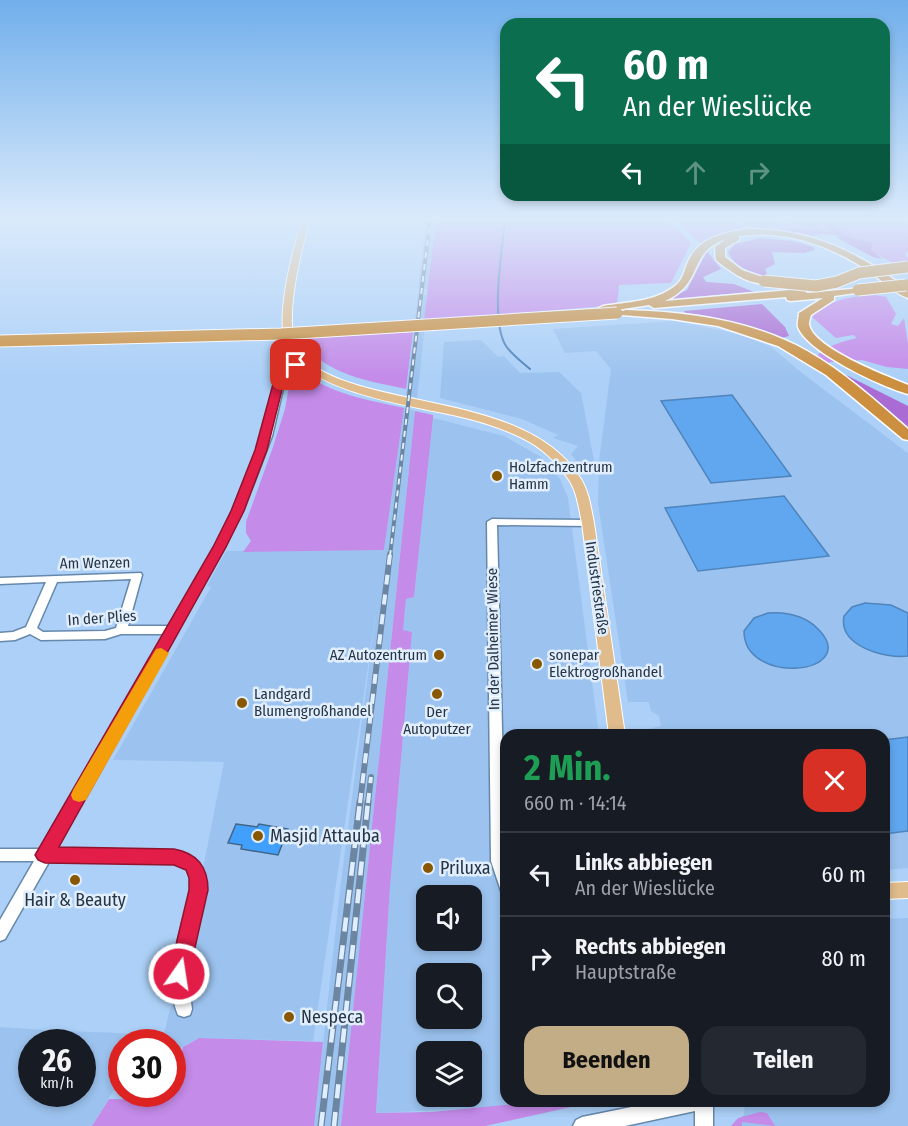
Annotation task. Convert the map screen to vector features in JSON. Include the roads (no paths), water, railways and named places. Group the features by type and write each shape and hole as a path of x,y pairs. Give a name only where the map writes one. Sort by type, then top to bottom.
{"highway":[{"path":"603,309 645,302 671,293 686,280 690,273"},
{"path":"740,273 764,281 790,285 824,285 865,273"},
{"path":"870,273 908,307"},
{"path":"873,273 908,295"},
{"path":"0,339 291,330 603,309 802,292 836,286 885,273"},
{"path":"0,339 281,334 617,313 807,297 908,285"},
{"path":"858,290 830,297 808,309 801,321 803,330 822,348 908,390"},
{"path":"617,313 684,316 749,330 792,348 837,378 908,436"}],"main road":[{"path":"294,273 288,326 290,342 302,360"},
{"name":"Industriestraße","path":"302,360 319,373 345,386 504,427 533,440 550,451 566,466 579,486 588,523 616,729"},
{"path":"890,891 908,890"}],"street":[{"path":"0,934 174,630 237,511 261,450 281,373 302,360"},
{"name":"In der Dalheimer Wiese","path":"500,867 498,861 492,522 588,523"},
{"name":"Am Wenzen","path":"0,581 137,575 121,630"},
{"path":"31,630 53,579"},
{"name":"In der Plies","path":"0,637 15,636 31,630 41,636 105,635 121,630 174,630"},
{"path":"0,855 174,857 192,865 198,878 199,890 179,974 184,1009"},
{"path":"582,1126 675,1107"},
{"path":"704,1107 704,1126"}],"waterway":[{"path":"499,273 498,303 501,335 506,346 530,369"}],"railway":[{"path":"390,556 424,273"},
{"path":"360,803 390,554"},
{"path":"368,803 371,777"},
{"path":"321,1126 360,802"},
{"path":"334,1126 368,802"}],"place":[{"name":"Holzfachzentrum Hamm","path":"497,476"},
{"name":"AZ Autozentrum","path":"439,655"},
{"name":"sonepar Elektrogroßhandel","path":"537,664"},
{"name":"Der Autoputzer","path":"437,694"},
{"name":"Landgard Blumengroßhandel","path":"242,703"},
{"name":"Masjid Attauba","path":"258,836"},
{"name":"Priluxa","path":"428,868"},
{"name":"Hair & Beauty","path":"75,880"},
{"name":"Nespeca","path":"289,1017"}]}
